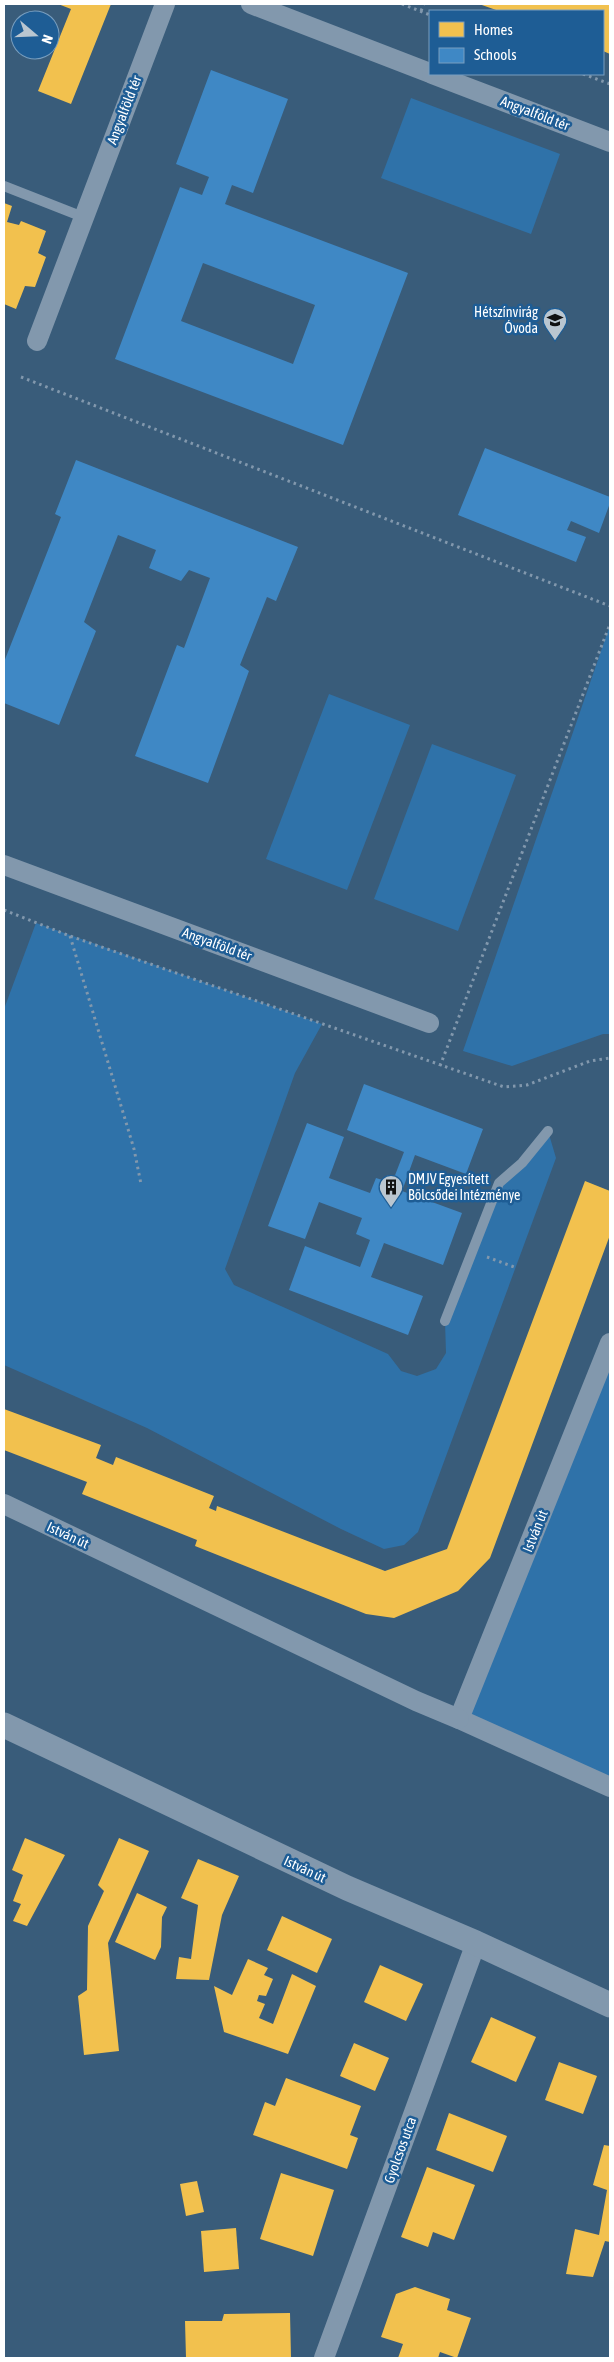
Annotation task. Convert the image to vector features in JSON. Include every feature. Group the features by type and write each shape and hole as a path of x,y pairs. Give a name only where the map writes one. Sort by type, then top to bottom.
{"street":[{"name":"Angyalföld tér","path":"37,341 166,4"},
{"name":"Angyalföld tér","path":"251,4 429,72"},
{"name":"Angyalföld tér","path":"436,75 610,142"},
{"name":"Angyalföld tér","path":"4,865 429,1023"},
{"name":"István út","path":"459,1719 610,1343"},
{"name":"István út","path":"4,1504 416,1701 610,1787"},
{"name":"István út","path":"4,1725 347,1888 476,1943 610,2005"},
{"name":"Gyolcsos utca","path":"324,2358 476,1943"}],"lane":[{"path":"4,186 84,217"},
{"path":"445,1322 498,1183 522,1163 548,1131"}],"path":[{"path":"402,4 429,15"},
{"path":"421,11 424,4"},
{"path":"586,75 610,84"},
{"path":"21,376 610,606"},
{"path":"440,1066 610,624"},
{"path":"4,910 70,936 504,1087 527,1085 590,1061 610,1058"},
{"path":"70,936 134,1148 141,1184"},
{"path":"472,1252 514,1268"}],"shaded area":[{"path":"411,98 560,154 531,234 381,178"},
{"path":"610,625 610,1034 603,1034 512,1066 463,1051"},
{"path":"329,694 410,725 347,890 266,859"},
{"path":"432,744 516,775 458,931 374,899"},
{"path":"36,923 322,1024 295,1073 225,1269 234,1285 388,1354 401,1371 417,1376 436,1369 446,1353 445,1321 499,1183 548,1131 556,1158 418,1532 404,1545 384,1549 341,1529 147,1428 4,1365 4,1009"},
{"path":"610,1343 610,1787 459,1719"}],"building: Homes":[{"path":"58,4 111,4 71,104 38,91 50,60 60,60 60,36 71,9"},
{"path":"479,4 609,4 610,54 604,51 604,10 496,10"},
{"path":"4,203 12,206 7,222 19,225 21,221 46,231 38,253 46,257 35,287 25,286 16,309 4,304"},
{"path":"585,1181 610,1191 610,1235 490,1558 458,1591 394,1618 366,1614 195,1546 197,1540 82,1494 87,1482 4,1450 4,1409 101,1445 96,1458 113,1465 116,1457 214,1496 209,1508 216,1511 217,1506 385,1571 447,1549"},
{"path":"25,1838 65,1855 27,1926 13,1921 21,1904 13,1901 23,1875 12,1870"},
{"path":"119,1838 149,1851 108,1943 119,2051 84,2055 78,1996 87,1990 88,1926 104,1891 98,1885"},
{"path":"198,1859 239,1876 222,1915 209,1980 176,1979 179,1957 191,1959 198,1905 181,1898"},
{"path":"137,1893 167,1907 162,1917 161,1947 155,1960 115,1942"},
{"path":"282,1916 332,1939 317,1973 267,1950"},
{"path":"248,1959 268,1968 264,1975 273,1979 266,1996 259,1995 257,2001 265,2004 259,2018 273,2024 292,1974 316,1986 288,2054 224,2032 214,1986 232,1995"},
{"path":"380,1965 423,1984 406,2021 364,2002"},
{"path":"491,2017 536,2037 516,2082 471,2062"},
{"path":"354,2043 389,2058 375,2091 340,2076"},
{"path":"559,2062 597,2076 583,2114 545,2100"},
{"path":"286,2078 361,2106 350,2135 358,2138 347,2169 253,2135 265,2102 275,2106"},
{"path":"449,2113 507,2136 493,2172 436,2150"},
{"path":"604,2145 610,2146 610,2242 605,2241 593,2277 566,2274 575,2229 599,2235 607,2190 593,2185"},
{"path":"427,2167 475,2185 454,2240 433,2232 428,2247 401,2237"},
{"path":"281,2173 334,2190 313,2256 260,2239"},
{"path":"197,2181 204,2212 186,2216 180,2184"},
{"path":"236,2228 239,2269 204,2272 201,2231"},
{"path":"415,2287 450,2299 447,2310 471,2318 457,2358 440,2352 438,2358 398,2358 403,2344 381,2337 396,2294"},
{"path":"290,2313 291,2358 186,2358 185,2321 222,2321 224,2314"}],"building: Schools":[{"path":"211,70 288,99 253,193 232,185 225,204 408,273 343,445 115,359 180,187 202,195 209,177 176,164","holes":["203,263 315,305 293,364 181,321"]},
{"path":"485,448 610,497 610,503 599,533 571,521 567,530 586,537 576,562 458,515"},
{"path":"76,460 298,547 276,601 267,597 240,665 249,671 208,783 135,756 177,645 184,648 210,578 189,570 181,581 149,568 156,550 118,535 84,622 96,631 59,725 4,703 4,662 61,517 55,514"},
{"name":"DMJV Egyesített Bölcsődei Intézménye","path":"364,1084 483,1129 466,1174 415,1155 402,1191 462,1213 443,1265 384,1243 371,1277 423,1296 408,1335 289,1290 305,1246 360,1267 370,1240 356,1234 362,1218 319,1202 305,1239 268,1226 307,1123 344,1137 329,1178 370,1193 376,1178 392,1183 404,1152 347,1130"}],"place":[{"name":"Hétszínvirág Óvoda","path":"555,341"},
{"name":"DMJV Egyesített Bölcsődei Intézménye","path":"391,1208"}]}
